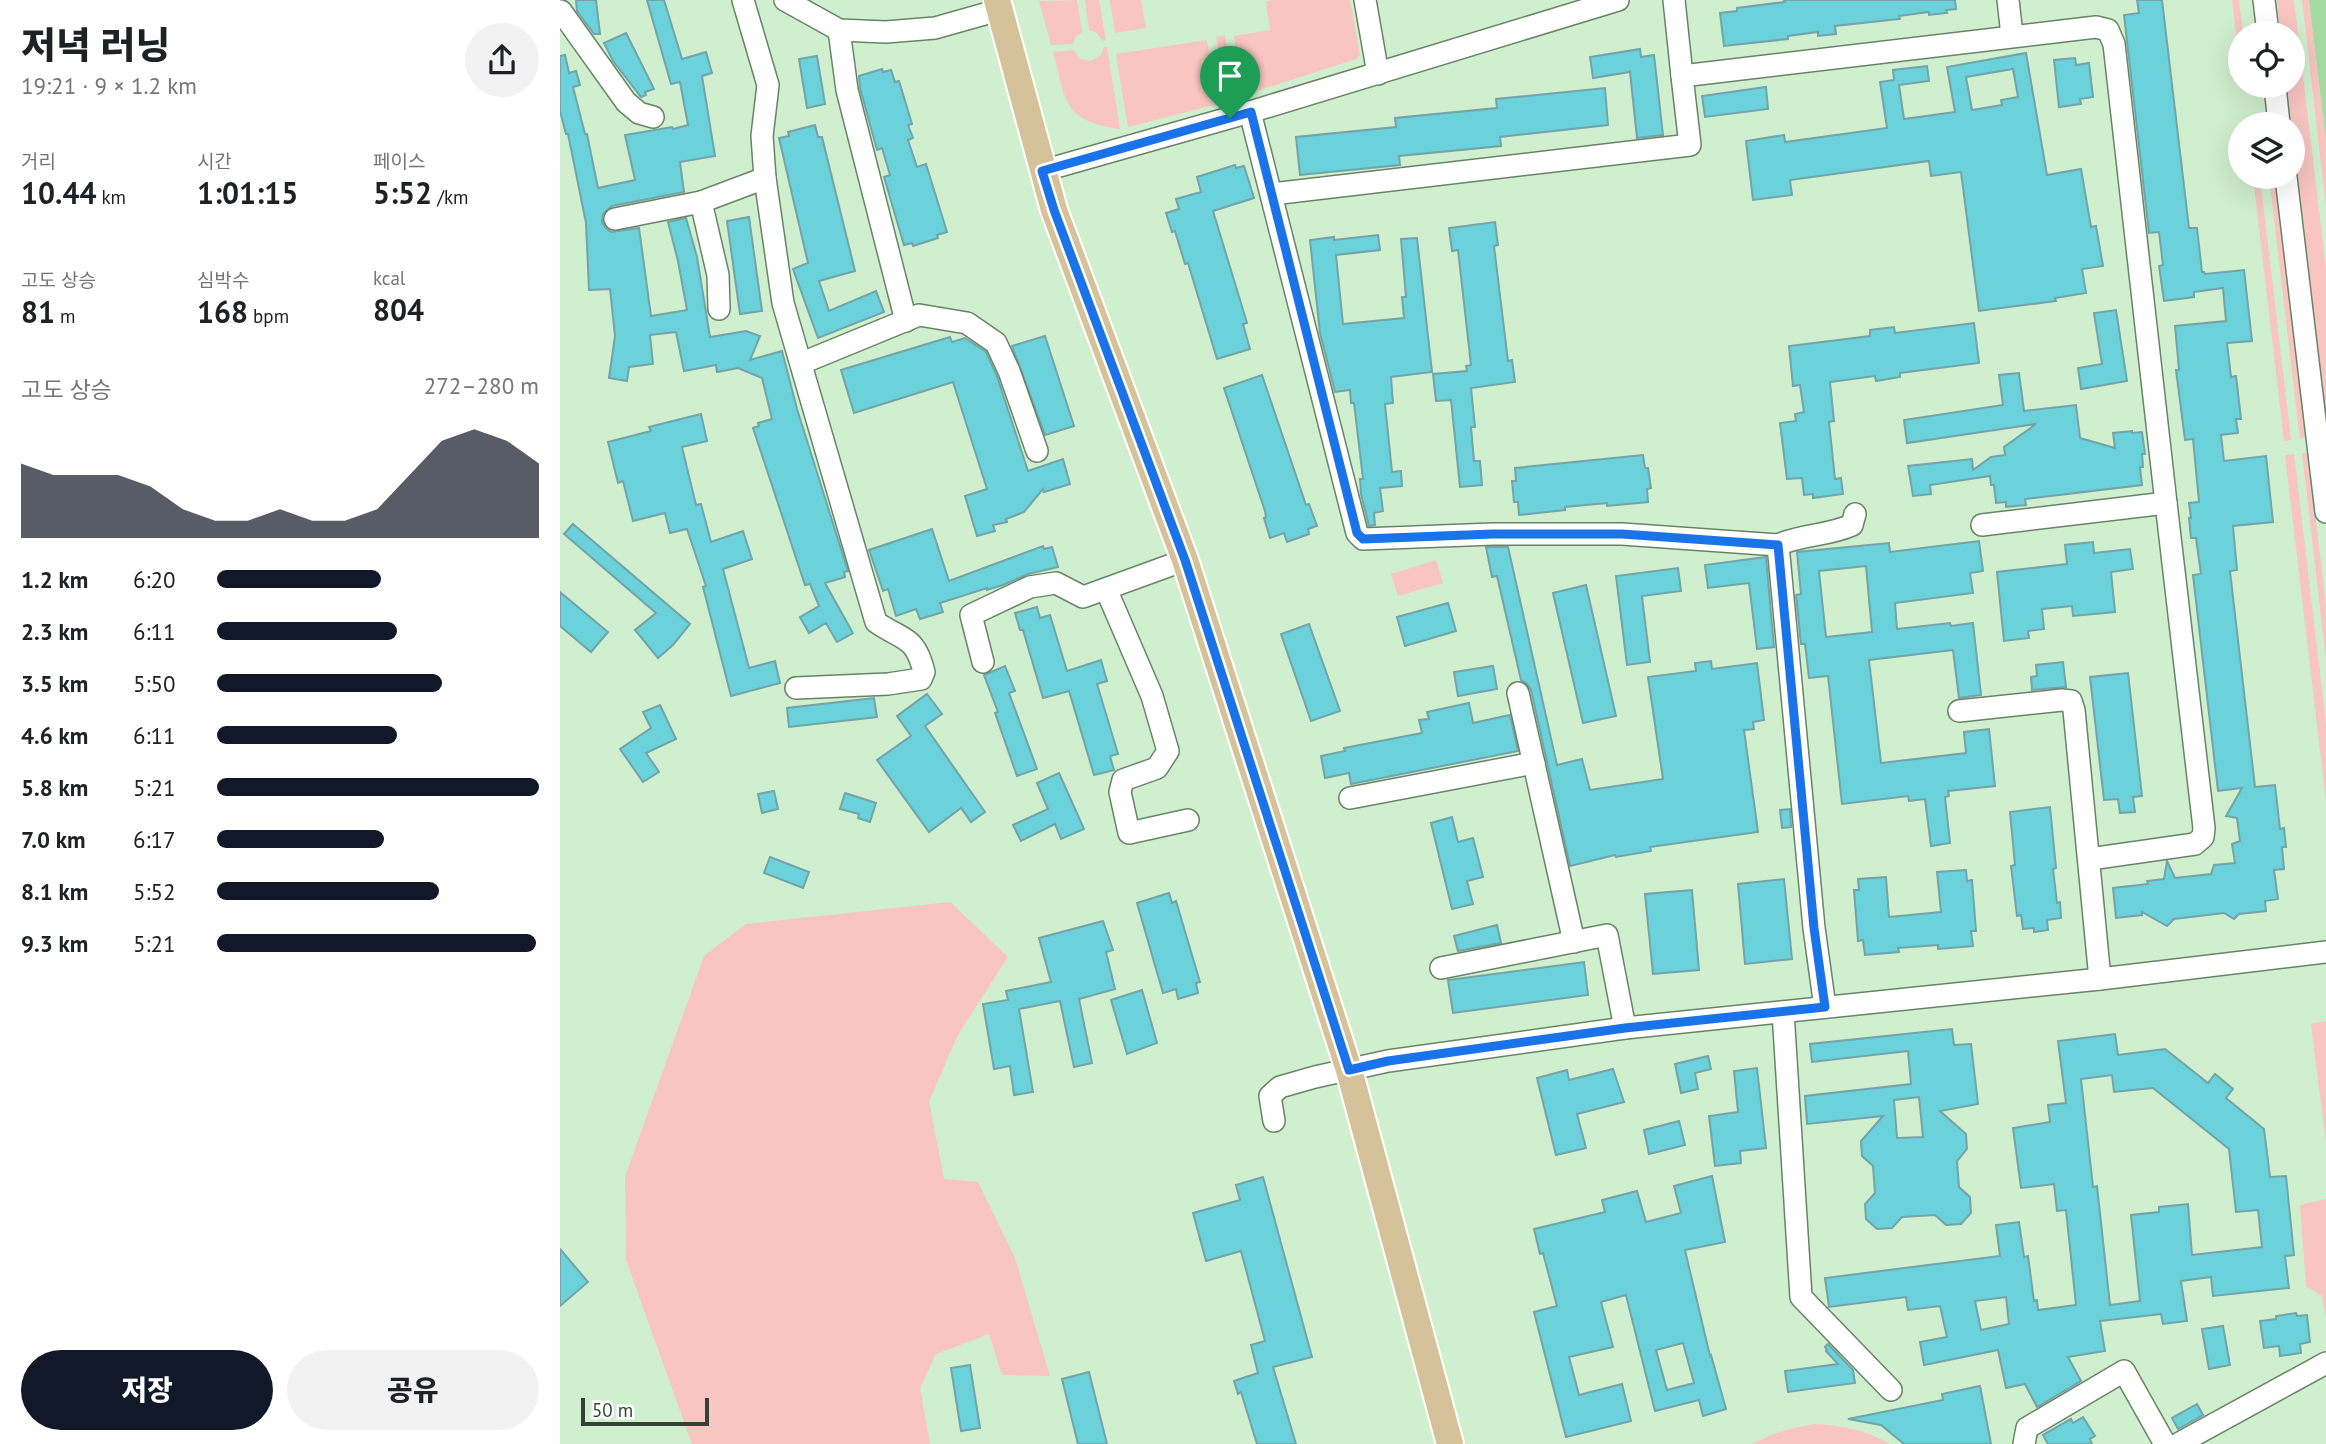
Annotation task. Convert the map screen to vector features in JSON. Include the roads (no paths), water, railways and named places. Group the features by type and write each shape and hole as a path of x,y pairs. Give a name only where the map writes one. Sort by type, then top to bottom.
{"main road":[{"path":"998,5 1042,171 1059,223 1185,560 1349,1070 1450,1444"}],"street":[{"path":"743,0 768,85 762,136 765,178 783,303 876,622 889,632 908,640 920,655 925,672 921,680 796,688"},
{"path":"785,0 839,30 886,32 935,28 998,5"},
{"path":"1365,0 1378,74"},
{"path":"1042,171 1251,112 1618,0"},
{"path":"1272,194 1690,145 1674,0"},
{"path":"2008,0 2012,36"},
{"path":"2264,0 2267,21"},
{"path":"561,8 626,102 639,113 653,117"},
{"path":"1682,76 2012,36 2096,27 2108,30 2114,44 2204,828 2203,837 2194,844 2090,859"},
{"path":"839,30 847,90 906,321"},
{"path":"1251,112 1357,533 1363,539 1493,534 1622,534 1778,545 1795,537 1843,530 1852,525 1855,514"},
{"path":"615,219 701,202 765,178"},
{"path":"2287,189 2326,512"},
{"path":"701,202 718,275 719,309"},
{"path":"802,363 919,316 967,323 996,343 1009,371 1037,450"},
{"path":"1982,525 2166,503"},
{"path":"1778,545 1814,928 1825,1007"},
{"path":"983,662 971,615 1030,587 1056,583 1083,597 1185,560"},
{"path":"1106,589 1152,696 1168,751 1157,768 1123,780 1120,792 1129,833 1188,820"},
{"path":"1518,693 1574,942"},
{"path":"1959,711 2071,701 2090,859 2100,979"},
{"path":"1350,797 1534,763"},
{"path":"1441,968 1607,934 1625,1028"},
{"path":"1274,1121 1270,1096 1280,1087 1388,1061 1625,1028 2100,979 2326,952"},
{"path":"1783,1012 1801,1297 1891,1390"},
{"path":"2178,1444 2326,1363"},
{"path":"2024,1444 2027,1428 2124,1371 2165,1444"}]}
